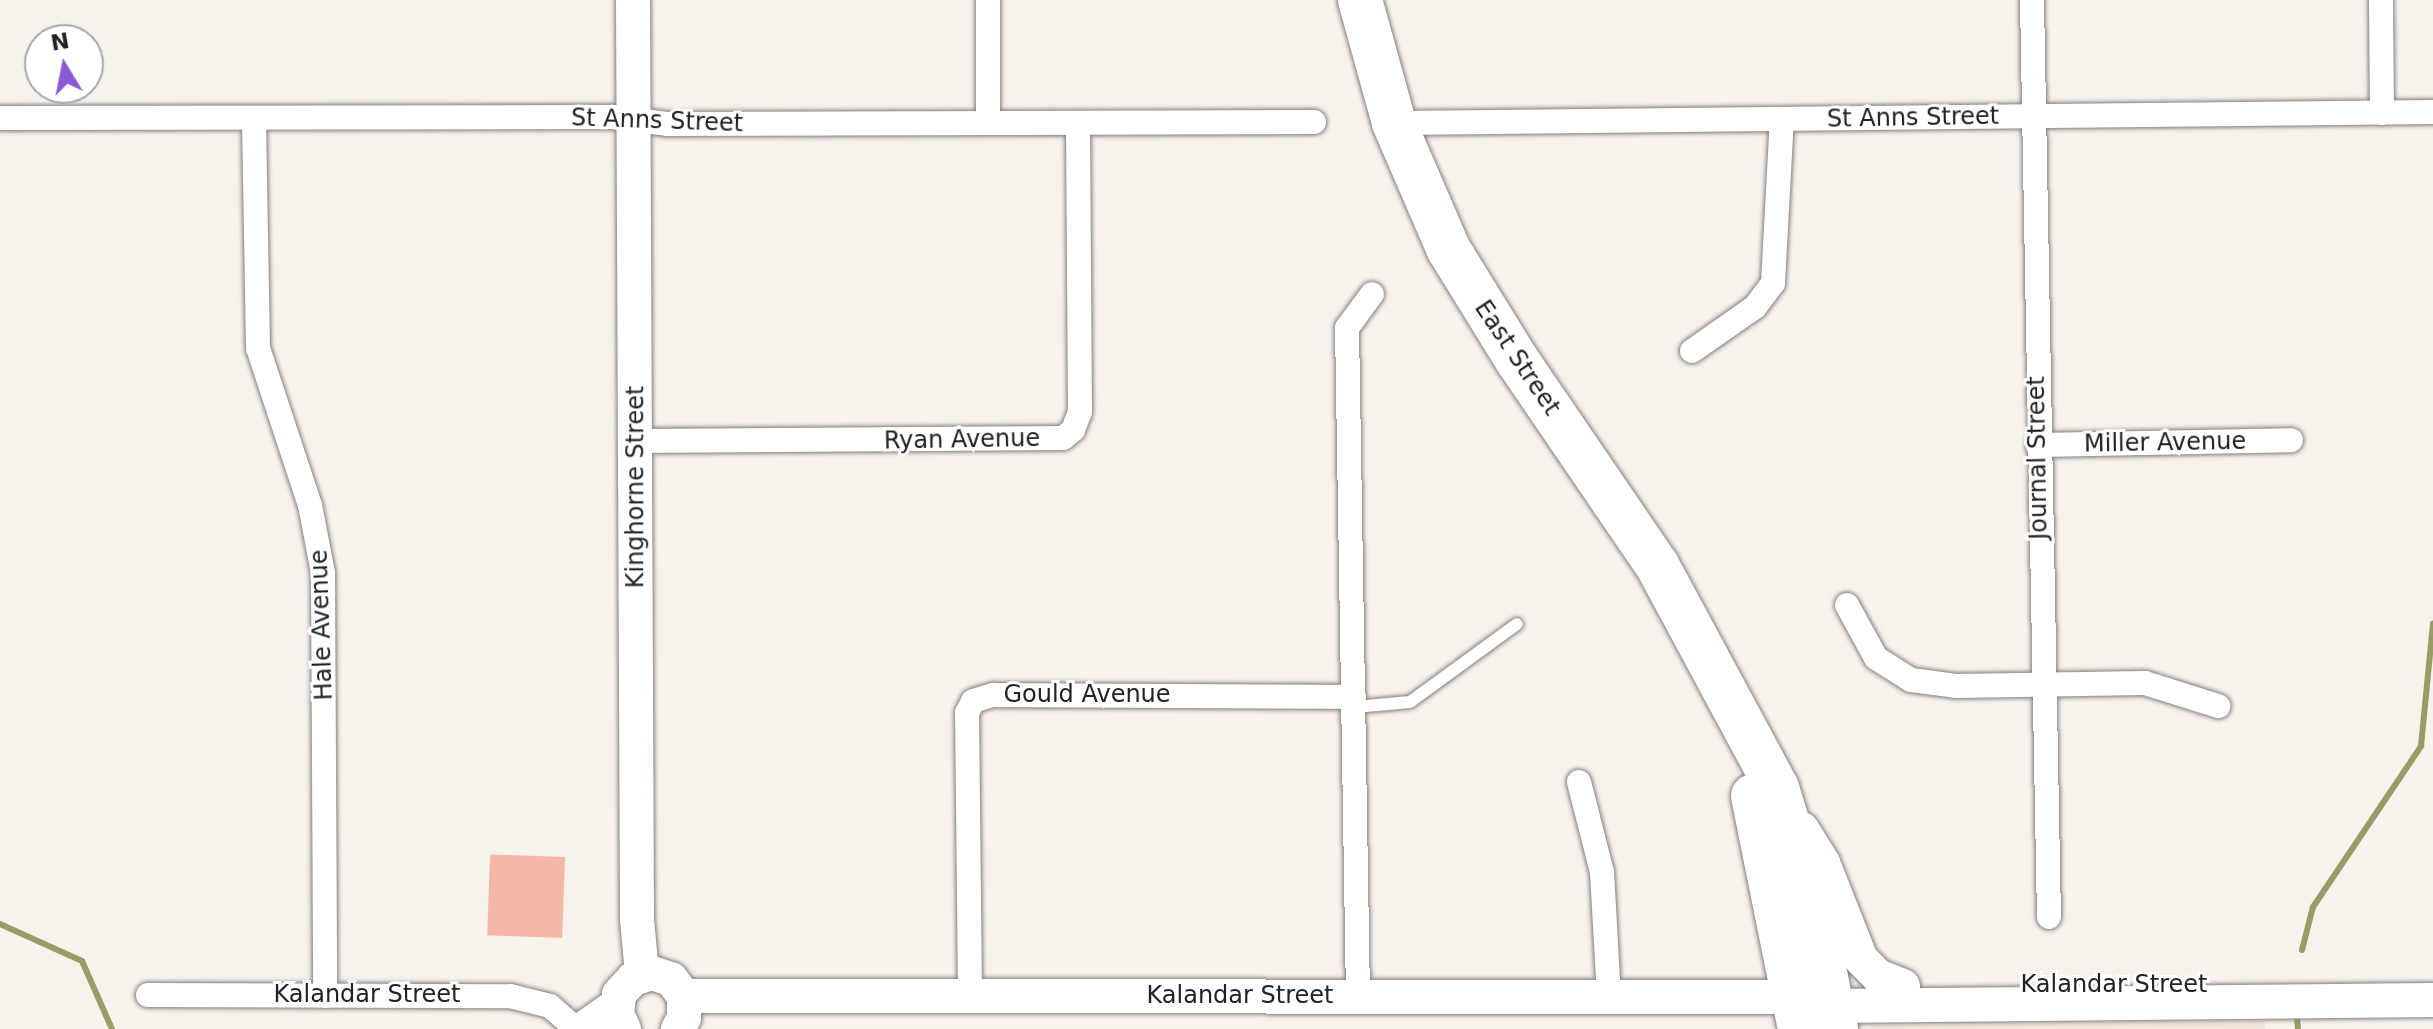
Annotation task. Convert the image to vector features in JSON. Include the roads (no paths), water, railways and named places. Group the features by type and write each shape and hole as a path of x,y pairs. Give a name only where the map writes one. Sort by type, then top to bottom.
{"highway":[{"name":"East Street","path":"1360,0 1394,123 1430,213 1470,287 1657,565 1723,693 1777,788 1810,895 1819,1010"},
{"name":"East Street","path":"1723,693 1819,1010"}],"main road":[{"name":"Kinghorne Street","path":"633,0 636,903 642,974"},
{"path":"1777,788 1823,863 1861,959 1878,976 1903,986"},
{"path":"583,1029 621,1017 625,986 642,974 671,979 681,1012"},
{"name":"Kalandar Street","path":"1819,1010 1903,986 2433,983"},
{"name":"Kalandar Street","path":"681,1012 970,995 1609,996 1819,1010 2433,1000"}],"street":[{"path":"988,0 988,123"},
{"name":"Journal Street","path":"2032,0 2042,682 2049,917"},
{"path":"2381,0 2382,113"},
{"name":"St Anns Street","path":"1394,123 2433,112"},
{"name":"St Anns Street","path":"0,118 1078,124 1314,122"},
{"name":"Hale Avenue","path":"254,119 258,348 310,505 323,573 325,996"},
{"path":"1692,351 1755,307 1773,283 1782,119"},
{"name":"Ryan Avenue","path":"636,441 1063,438 1073,430 1080,412 1078,124"},
{"path":"1358,997 1347,328 1372,294"},
{"name":"Miller Avenue","path":"2038,445 2291,440"},
{"path":"1847,605 1876,658 1911,680 1956,686 2042,682 2145,683 2218,706"},
{"name":"Gould Avenue","path":"970,995 967,713 973,701 993,695 1354,702"},
{"path":"1579,782 1602,872 1609,996"},
{"name":"Kalandar Street","path":"148,995 532,998 576,1029"}],"lane":[{"path":"1354,702 1410,702 1517,624"}],"waterway":[{"path":"2302,950 2313,907 2421,746 2433,624"},
{"path":"0,924 82,961 112,1029"},
{"path":"2297,1019 2298,1029"}]}
